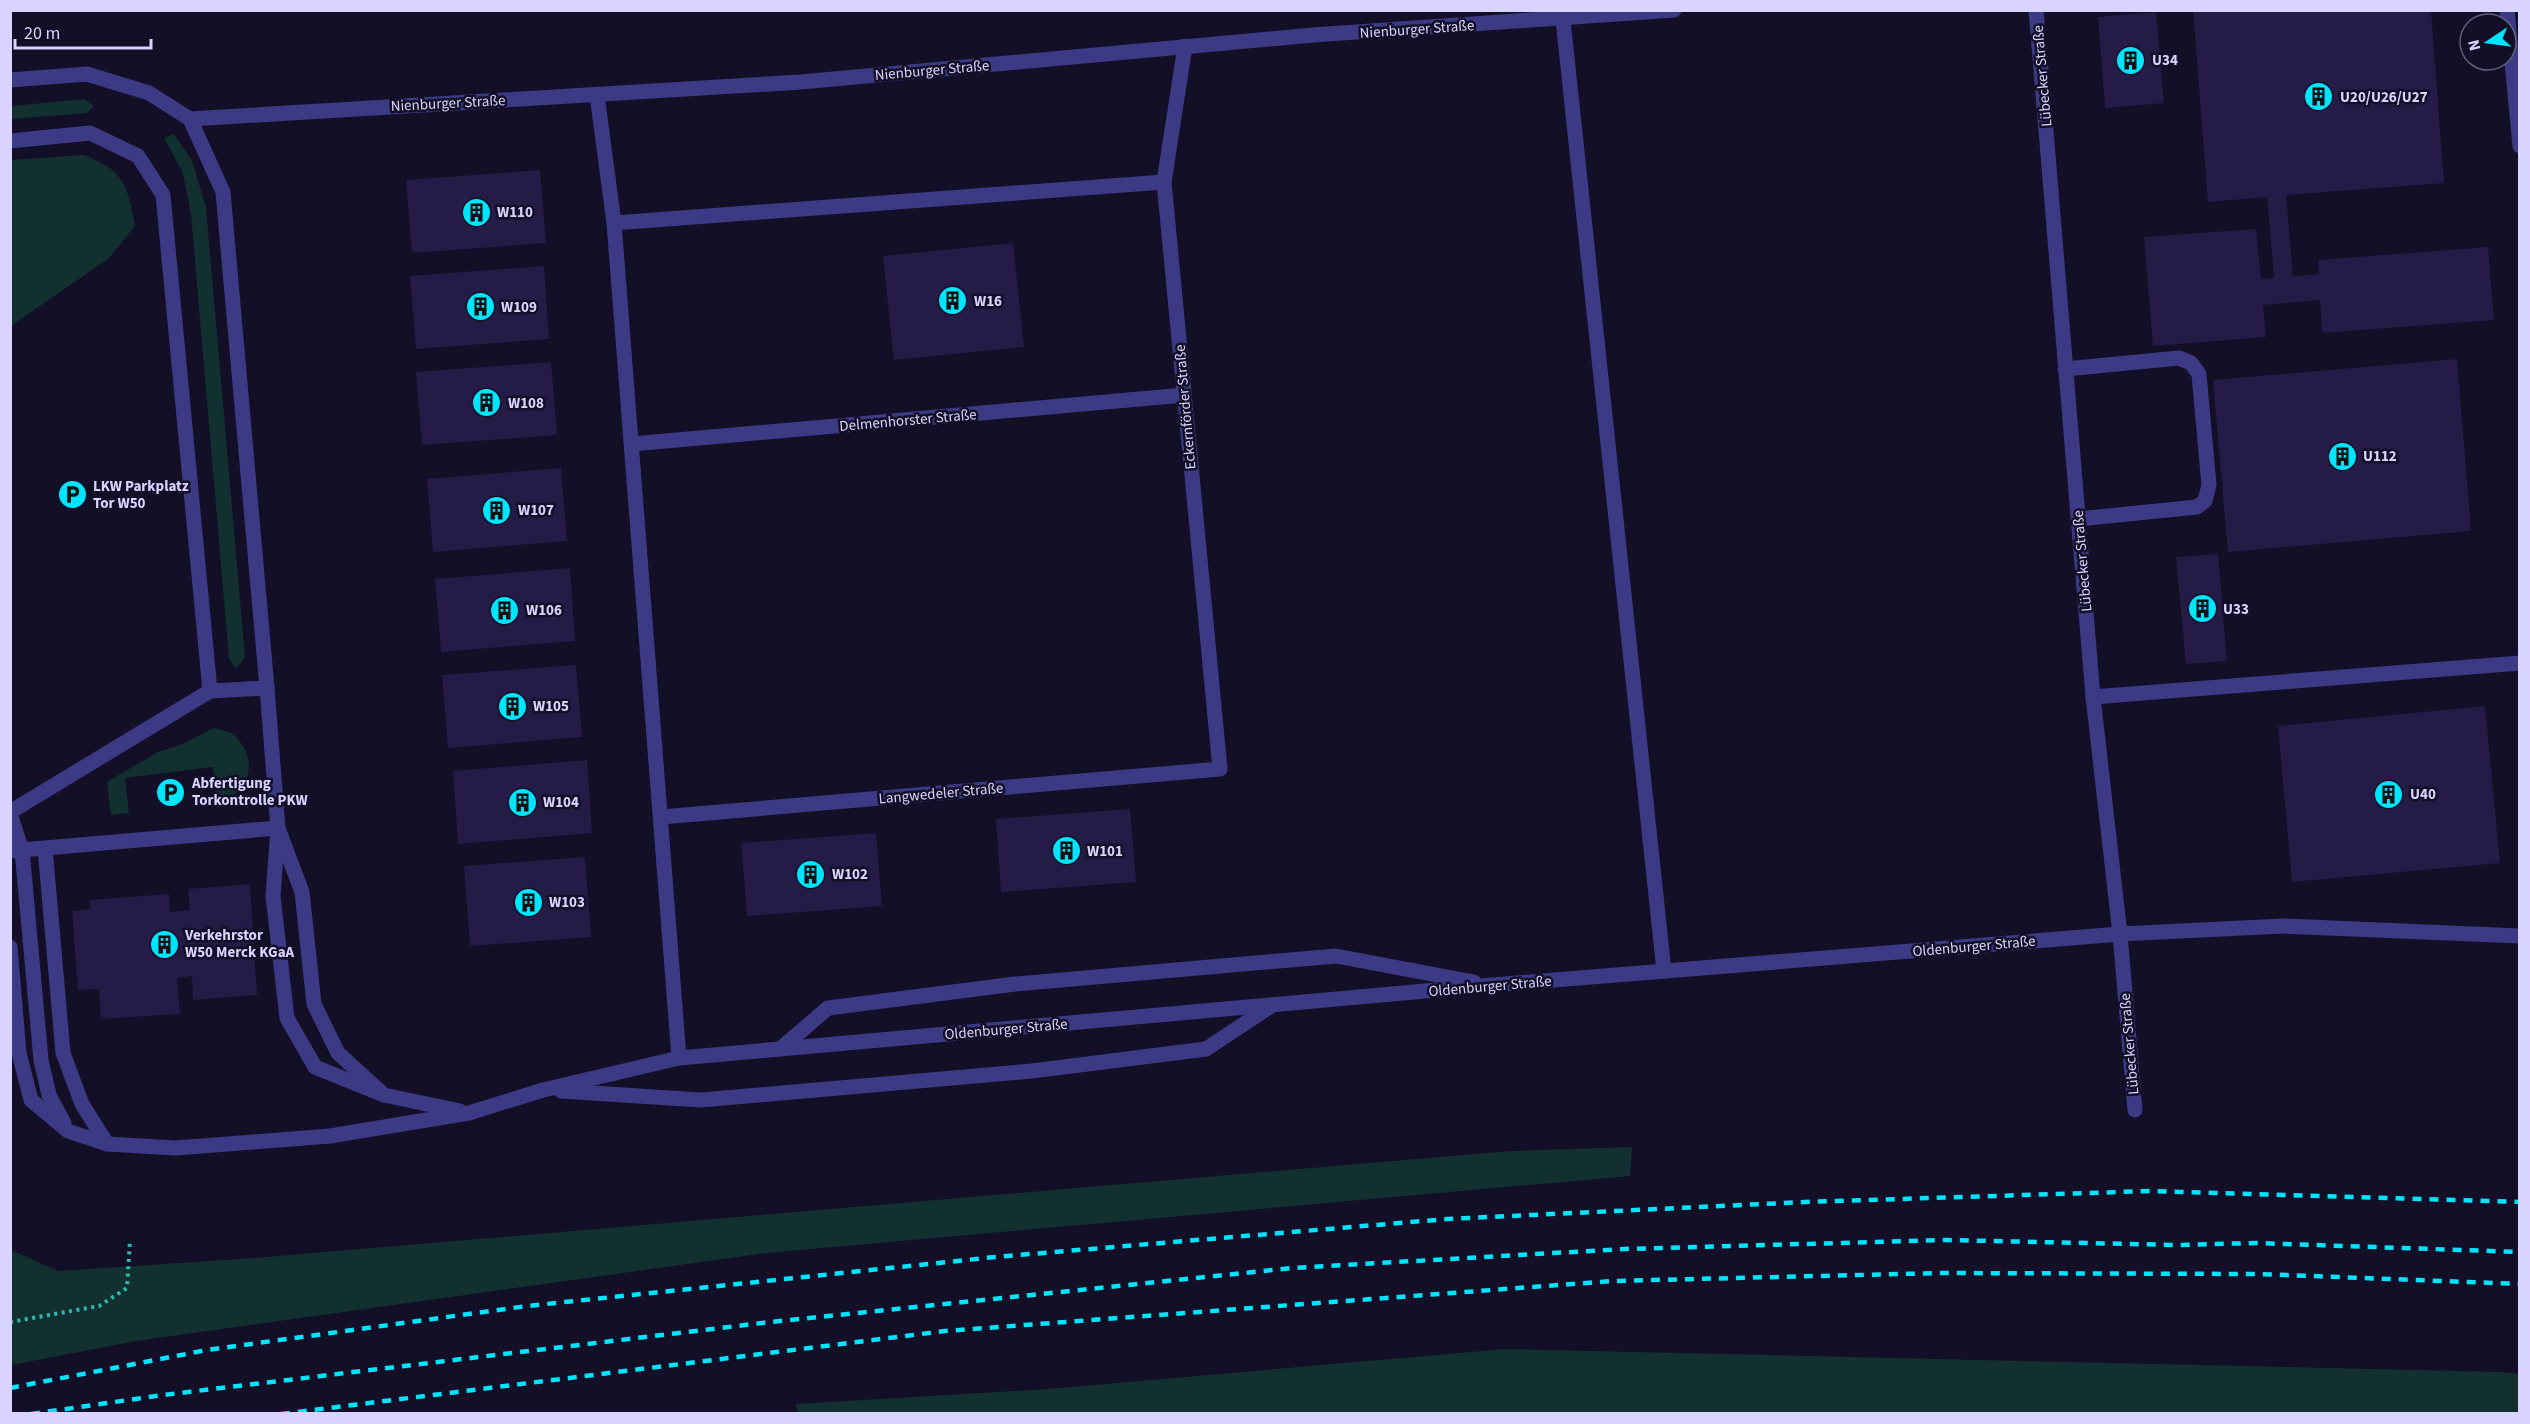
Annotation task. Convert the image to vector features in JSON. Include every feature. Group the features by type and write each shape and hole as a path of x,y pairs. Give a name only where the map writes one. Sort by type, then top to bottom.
{"lane":[{"name":"Nienburger Straße","path":"190,119 801,82 1313,35 1563,20 1674,10"},
{"name":"Lübecker Straße","path":"2036,10 2093,697 2120,934 2135,1110"},
{"path":"2507,10 2520,146"},
{"path":"1563,20 1664,971"},
{"name":"Eckernförder Straße","path":"1185,46 1164,182 1220,768"},
{"path":"10,80 87,74 149,93 190,119 223,192 278,828 273,896 288,1018 315,1067 384,1095 469,1113"},
{"path":"597,95 614,223 679,1058"},
{"path":"10,141 90,134 138,156 163,195 210,691"},
{"path":"614,223 1164,182"},
{"path":"2065,369 2179,358 2191,363 2199,374 2209,485 2205,501 2197,507 2078,519"},
{"name":"Delmenhorster Straße","path":"632,444 1184,395"},
{"path":"2093,697 2520,663"},
{"path":"68,1131 49,1095 41,1060 10,813 210,691 267,688"},
{"name":"Langwedeler Straße","path":"661,817 1220,768"},
{"path":"16,850 278,828"},
{"path":"278,828 302,892 314,1004 338,1053 384,1095"},
{"path":"45,848 63,1053 82,1104 107,1144"},
{"name":"Oldenburger Straße","path":"68,1131 107,1144 176,1149 330,1137 469,1113 543,1090 679,1058 1492,985 2120,934 2283,926 2520,936"},
{"path":"10,947 19,1053 31,1100 68,1131"},
{"path":"780,1049 828,1008 1015,984 1336,956 1492,985"},
{"path":"543,1090 701,1100 1032,1071 1206,1049 1273,1005"}],"path":[{"path":"10,1323 99,1306 127,1288 130,1240"}],"green space":[{"path":"84,99 94,106 87,113 11,119 11,106"},
{"path":"174,134 192,161 206,207 245,657 236,669 229,659 191,214 183,173 164,138"},
{"path":"84,155 108,167 122,181 135,226 109,258 11,326 11,160"},
{"path":"214,728 234,735 244,747 248,757 247,777 236,794 216,805 213,767 125,778 129,813 111,815 107,782 158,752 182,744"},
{"path":"1632,1147 1630,1176 766,1253 136,1341 11,1365 11,1250 58,1271 255,1258 1511,1151"},
{"path":"1505,1349 2501,1372 2519,1374 2519,1413 798,1414 796,1404 1048,1389"}],"building":[{"name":"U20/U26/U27","path":"2193,10 2431,10 2444,183 2286,195 2293,276 2319,274 2318,260 2488,247 2494,320 2322,333 2320,300 2263,305 2266,337 2153,346 2144,237 2256,229 2261,279 2274,278 2267,197 2208,202"},
{"name":"U34","path":"2156,12 2164,103 2105,108 2098,17"},
{"name":"W110","path":"540,170 546,243 412,253 406,180"},
{"name":"W16","path":"1013,243 1024,347 894,360 883,256"},
{"name":"W109","path":"544,266 549,339 416,349 410,276"},
{"name":"U112","path":"2457,359 2471,531 2228,552 2213,380"},
{"name":"W108","path":"551,362 557,435 422,445 416,372"},
{"name":"W107","path":"561,468 567,541 433,552 427,479"},
{"name":"U33","path":"2218,554 2227,661 2186,664 2176,557"},
{"name":"W106","path":"570,568 575,641 441,652 435,579"},
{"name":"W105","path":"576,665 582,737 448,748 442,675"},
{"name":"U40","path":"2485,706 2500,863 2292,882 2278,726"},
{"name":"W104","path":"587,760 592,833 458,844 453,771"},
{"name":"W101","path":"1130,809 1136,882 1001,892 996,819"},
{"name":"W102","path":"876,833 882,906 747,916 741,843"},
{"name":"W103","path":"585,857 591,937 470,946 464,866"},
{"name":"Verkehrstor W50 Merck KGaA","path":"250,884 257,995 193,1000 192,976 177,978 180,1014 101,1019 99,989 78,990 72,911 90,909 89,900 169,894 170,912 190,910 188,889"}],"railway":[{"path":"10,1388 207,1350 527,1306 995,1257 1447,1219 1805,1202 2151,1191 2520,1202"},
{"path":"31,1414 163,1395 770,1322 1292,1268 1624,1249 1946,1240 2177,1245 2256,1243 2520,1252"},
{"path":"281,1414 945,1331 1612,1281 1941,1273 2259,1274 2520,1284"}],"place":[{"name":"U34","path":"2131,60"},
{"name":"U20/U26/U27","path":"2319,97"},
{"name":"W110","path":"476,212"},
{"name":"W16","path":"953,301"},
{"name":"W109","path":"480,307"},
{"name":"W108","path":"487,403"},
{"name":"U112","path":"2342,456"},
{"name":"LKW Parkplatz Tor W50","path":"72,495"},
{"name":"W107","path":"497,510"},
{"name":"U33","path":"2202,609"},
{"name":"W106","path":"505,610"},
{"name":"W105","path":"512,706"},
{"name":"Abfertigung Torkontrolle PKW","path":"171,792"},
{"name":"U40","path":"2389,794"},
{"name":"W104","path":"522,802"},
{"name":"W101","path":"1066,851"},
{"name":"W102","path":"811,874"},
{"name":"W103","path":"528,902"},
{"name":"Verkehrstor W50 Merck KGaA","path":"164,944"}]}
